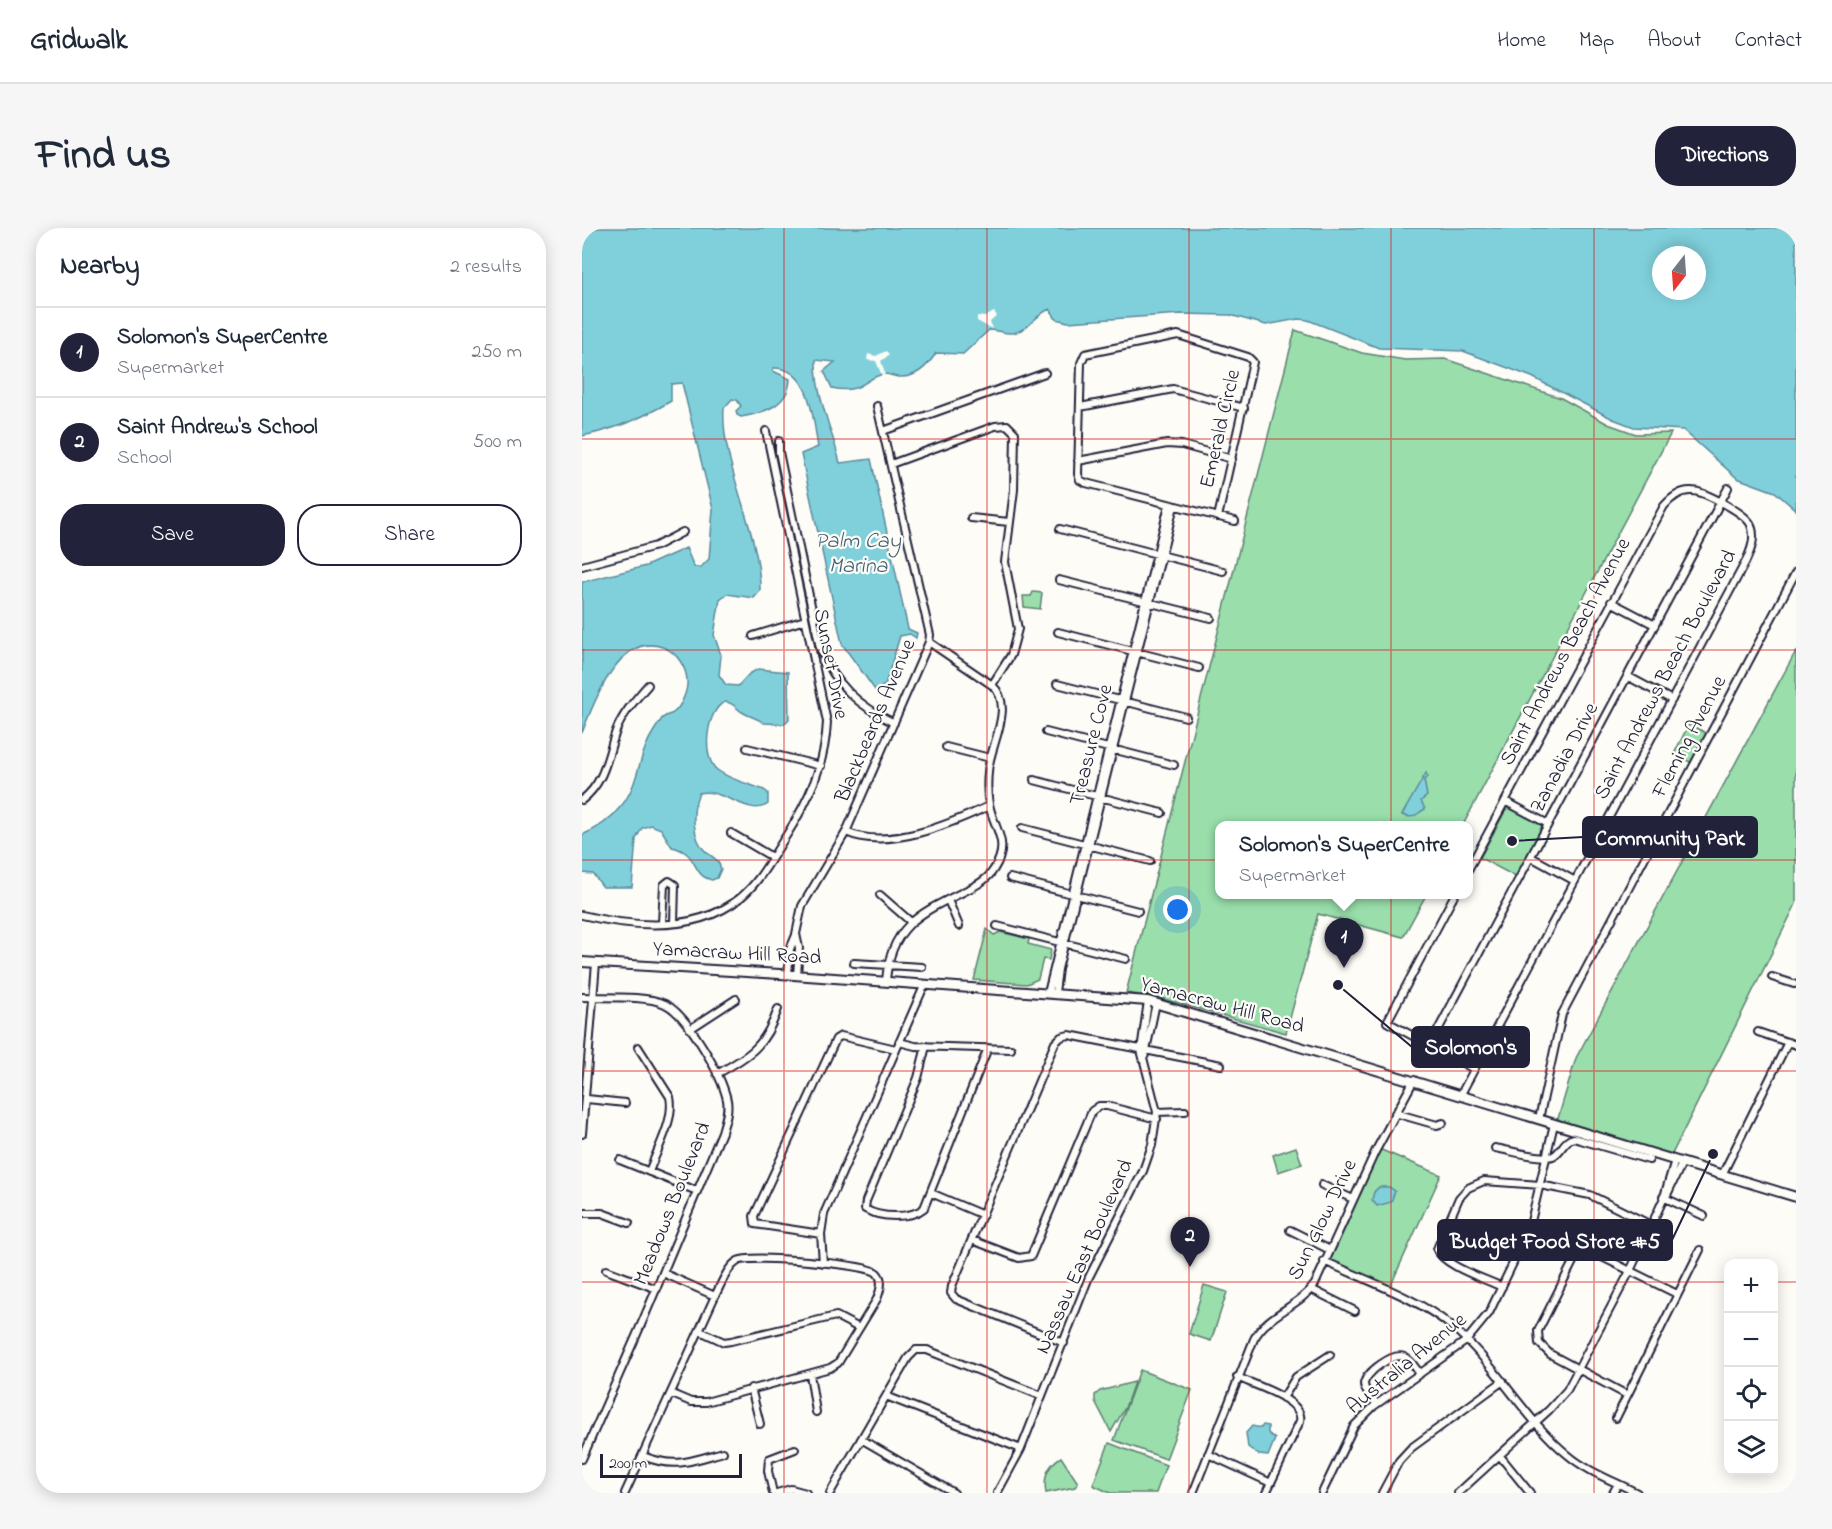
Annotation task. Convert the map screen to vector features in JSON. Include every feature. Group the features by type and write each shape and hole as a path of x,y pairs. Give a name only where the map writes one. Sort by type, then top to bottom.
{"main road":[{"name":"Yamacraw Hill Road","path":"582,962 886,981 1152,1002 1796,1197"}],"street":[{"name":"Emerald Circle","path":"1218,517 1253,362 1248,357 1178,335 1085,354 1081,363 1078,462 1080,480 1172,505 1218,517 1235,521"},
{"path":"883,431 1045,374"},
{"path":"1080,407 1173,389 1244,408"},
{"name":"Blackbeards Avenue","path":"788,975 790,949 802,906 846,832 929,642 930,634 877,406"},
{"path":"891,464 995,426 1007,425 1013,429 1016,441 1014,490 1005,562 1018,629 1011,655 992,685"},
{"name":"Sunset Drive","path":"582,915 600,919 674,923 691,922 718,912 740,898 758,880 811,793 821,766 826,722 766,431"},
{"path":"779,441 779,452 823,655 834,676 855,700 894,723"},
{"path":"1078,462 1167,444 1182,445 1232,459"},
{"name":"Zanadia Drive","path":"1430,1045 1728,488"},
{"name":"Saint Andrews Beach Avenue","path":"1473,861 1657,516 1669,501 1690,491 1720,503"},
{"name":"Saint Andrews Beach Boulevard","path":"1461,1094 1672,700 1752,545 1750,522 1741,513 1720,503"},
{"name":"Treasure Cove","path":"1052,993 1086,845 1172,505"},
{"path":"971,518 1009,522"},
{"path":"1060,529 1223,571"},
{"path":"582,566 656,546 683,532"},
{"name":"Fleming Avenue","path":"1539,1119 1562,1014 1796,572"},
{"path":"1059,580 1211,618"},
{"path":"1611,602 1654,625"},
{"path":"753,636 806,620"},
{"path":"1058,632 1199,668"},
{"path":"886,981 895,946 911,922 924,911 983,881 991,875 999,860 1001,832 989,806 988,779 990,758 1001,713 999,695 992,685 929,642"},
{"path":"1627,676 1672,700"},
{"path":"1056,684 1186,717"},
{"path":"582,800 595,789 603,774 617,729 628,709 648,685"},
{"path":"1046,732 1174,765"},
{"path":"946,747 990,758"},
{"path":"747,748 821,766"},
{"path":"1034,780 1162,813"},
{"path":"1505,801 1548,824"},
{"path":"846,832 862,837 915,833 940,828 989,806"},
{"path":"1022,828 1150,861"},
{"path":"731,833 772,857"},
{"path":"1531,857 1575,880"},
{"path":"1010,878 1138,911"},
{"path":"662,923 664,885 669,881 675,885 674,923"},
{"path":"880,895 911,922"},
{"path":"1452,899 1387,1022 1474,1069"},
{"path":"948,900 959,926"},
{"path":"997,926 1126,959"},
{"name":"Blackbeards Avenue","path":"796,934 799,948 797,975"},
{"path":"582,1134 587,1099 596,963"},
{"path":"854,963 922,967"},
{"path":"1772,977 1795,982"},
{"path":"822,1263 821,1234 824,1214 925,984"},
{"name":"Meadows Boulevard","path":"582,997 663,1003 677,1012 717,1074 726,1095 728,1112 657,1289 582,1459"},
{"path":"690,1029 736,999"},
{"name":"Nassau East Boulevard","path":"996,1493 1021,1449 1089,1277 1143,1171 1152,1145 1157,1115 1143,1051 1152,1002"},
{"path":"717,1074 749,1055 761,1044 778,1009"},
{"path":"1758,1032 1796,1045"},
{"path":"1064,1343 956,1299 951,1293 1057,1040 1069,1035 1221,1065"},
{"path":"821,1234 760,1225 753,1221 836,1039 841,1036 896,1049"},
{"path":"899,1042 926,1046 1011,1049"},
{"path":"1722,1175 1788,1042"},
{"path":"926,1046 918,1078 866,1202 866,1209 872,1213 910,1215 924,1208 988,1048"},
{"path":"638,1047 670,1096 672,1105 670,1117 649,1172"},
{"path":"582,1056 590,1055"},
{"name":"Sun Glow Drive","path":"1193,1493 1237,1377 1259,1329 1311,1289 1395,1113 1414,1080"},
{"path":"587,1099 625,1103"},
{"path":"972,1240 1011,1256 1023,1259 1031,1256 1092,1111 1098,1106 1157,1115 1185,1111"},
{"path":"1395,1113 1437,1125 1443,1123"},
{"name":"Australia Avenue","path":"1322,1493 1354,1426 1377,1404 1466,1341 1489,1313 1529,1230 1554,1124"},
{"path":"1495,1148 1547,1157 1556,1154 1569,1139 1574,1138 1649,1160"},
{"path":"620,1160 697,1191"},
{"path":"1458,1493 1562,1397 1579,1371 1630,1271 1664,1199 1678,1162"},
{"path":"1503,1287 1443,1258 1437,1250 1459,1198 1472,1186 1495,1181 1540,1185 1602,1199 1651,1226"},
{"path":"1322,1185 1353,1199"},
{"path":"931,1193 983,1215"},
{"path":"1664,1199 1704,1216"},
{"path":"582,1213 602,1213 629,1223"},
{"path":"1290,1230 1330,1250"},
{"path":"1616,1418 1700,1250"},
{"path":"1628,1395 1579,1371 1545,1350 1537,1335 1575,1258 1586,1251 1677,1294"},
{"path":"625,1493 715,1296 731,1266 742,1259 822,1263 871,1269 879,1277 879,1294 838,1363 810,1374 698,1403 672,1394"},
{"path":"1324,1261 1436,1314 1466,1341 1503,1381 1536,1422 1578,1462 1637,1493"},
{"path":"606,1270 657,1289"},
{"path":"663,1273 715,1296"},
{"path":"1311,1289 1355,1311"},
{"path":"700,1331 724,1342 836,1316 859,1328"},
{"path":"841,1493 831,1491 908,1358 916,1350 922,1349 1042,1396"},
{"path":"1283,1398 1296,1377 1330,1355"},
{"path":"1377,1404 1365,1389 1365,1382 1369,1375 1393,1356 1408,1359 1420,1374"},
{"path":"810,1374 816,1412"},
{"path":"1237,1377 1298,1407 1301,1417 1266,1493"},
{"path":"1382,1493 1399,1461 1412,1448 1503,1381"},
{"path":"751,1388 760,1424"},
{"path":"886,1396 1021,1449"},
{"path":"861,1439 954,1493"},
{"path":"795,1449 769,1459 768,1471 775,1493 791,1489 806,1493"},
{"path":"643,1456 662,1464 674,1465 723,1452"},
{"path":"1208,1454 1271,1483"},
{"path":"1500,1456 1530,1493"},
{"path":"1613,1493 1618,1484"}],"green space":[{"path":"1295,330 1362,353 1405,360 1445,359 1561,398 1608,424 1636,434 1671,433 1465,821 1215,821 1215,899 1424,899 1403,937 1318,914 1286,1033 1160,998 1126,993"},
{"path":"1033,592 1042,593 1040,609 1024,607 1023,596 1031,596"},
{"path":"1796,651 1796,904 1671,1156 1557,1122 1576,1058"},
{"path":"1689,724 1708,734 1692,763 1674,754"},
{"path":"1508,806 1544,825 1516,877 1480,858"},
{"path":"987,929 994,935 1000,932 1029,939 1028,944 1051,950 1049,960 1043,959 1038,979 1027,984 974,980"},
{"path":"1296,1147 1302,1164 1278,1172 1273,1155"},
{"path":"1379,1149 1441,1175 1389,1289 1332,1263 1330,1257"},
{"path":"1204,1285 1227,1292 1211,1341 1189,1334"},
{"path":"1140,1370 1192,1390 1166,1459 1114,1440"},
{"path":"1134,1382 1125,1408 1111,1432 1095,1401 1095,1395 1100,1391"},
{"path":"1109,1443 1166,1465 1156,1493 1110,1493 1093,1485"},
{"path":"1061,1457 1078,1483 1075,1487 1046,1493 1045,1482 1048,1472"}],"water":[{"name":"Palm Cay Marina","path":"582,228 1796,228 1796,510 1775,492 1737,478 1683,430 1634,427 1613,419 1532,377 1463,351 1379,348 1308,320 1298,319 1266,325 1230,315 1181,314 1068,322 1056,319 1050,309 1019,331 1010,333 989,330 963,354 936,353 925,367 911,376 878,375 851,389 832,388 824,371 835,362 816,360 821,399 840,463 871,459 908,629 917,633 916,638 910,634 900,636 885,685 875,690 842,644 801,454 818,447 812,409 803,385 795,376 786,370 773,368 773,371 790,379 785,395 774,406 741,417 736,411 741,406 737,400 732,399 724,408 724,430 728,452 754,546 759,569 760,591 754,598 727,594 720,599 714,635 721,655 719,675 726,685 738,686 749,674 758,669 788,672 789,719 784,724 764,723 742,712 731,703 725,702 714,713 708,733 711,762 726,776 764,790 768,793 768,804 753,807 717,794 699,793 694,816 698,840 706,852 717,861 721,869 717,878 712,880 700,874 687,854 672,847 661,829 651,825 642,828 636,839 632,887 603,887 593,874 582,873 582,835 604,823 628,797 647,743 662,719 679,707 687,684 683,665 669,650 649,645 635,649 622,658 611,672 582,733 582,582 646,566 686,548 694,567 701,567 709,559 713,509 682,383 671,384 671,401 661,407 617,427 582,436"},
{"path":"1426,773 1428,777 1424,780 1427,796 1421,801 1425,809 1412,817 1402,815"},
{"path":"1379,1187 1389,1187 1395,1191 1391,1202 1377,1206 1372,1200 1374,1192"},
{"path":"1263,1425 1268,1426 1268,1433 1275,1439 1268,1456 1259,1455 1248,1447 1246,1433 1252,1426 1261,1428"}],"pier":[{"path":"994,312 997,316 990,322 992,329 977,321 977,316 985,317"},
{"path":"886,351 889,355 881,361 885,374 882,376 876,361 867,360 868,354 876,356"}],"place":[{"name":"Community Park","path":"1512,841"},
{"name":"Solomon's SuperCentre","path":"1344,968"},
{"name":"Solomon's","path":"1338,985"},
{"name":"Budget Food Store #5","path":"1713,1154"},
{"name":"Saint Andrew's School","path":"1190,1267"}]}
